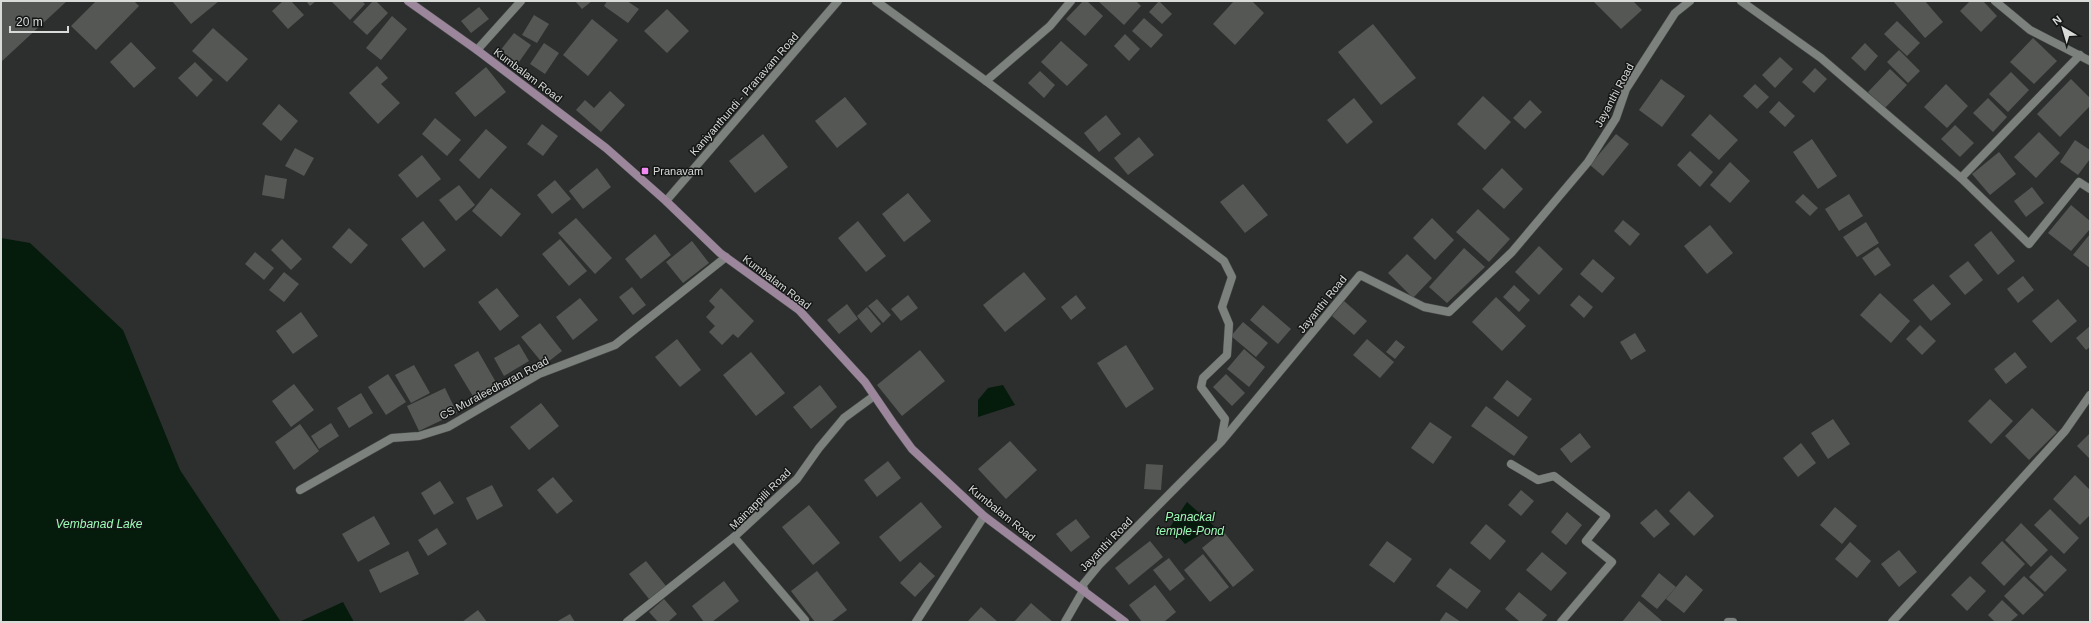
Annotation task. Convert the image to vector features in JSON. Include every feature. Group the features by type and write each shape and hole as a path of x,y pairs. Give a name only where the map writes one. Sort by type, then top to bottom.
{"main road":[{"name":"Kumbalam Road","path":"408,1 477,50 606,148 726,257 799,310 866,382 874,396 912,448 984,516 1082,588 1124,622"}],"street":[{"path":"477,50 521,1"},
{"name":"Kaniyanthundi - Pranavam Road","path":"666,201 838,1"},
{"path":"876,1 986,81 1224,261 1232,277 1222,307 1229,324 1226,355 1203,378 1201,387 1225,420 1221,442"},
{"path":"986,81 1050,26 1071,1"},
{"name":"Jayanthi Road","path":"1065,622 1082,588 1099,565 1221,442 1360,275 1424,307 1449,312 1512,252 1588,162 1616,118 1626,89 1675,13 1690,1"},
{"path":"1741,1 1821,58 1961,178 2029,244 2079,182 2090,189"},
{"path":"1995,1 2030,30 2090,61"},
{"path":"1961,178 2080,55"},
{"name":"CS Muraleedharan Road","path":"300,490 392,438 419,436 448,427 539,374 615,345 726,257"},
{"path":"1892,622 2065,431 2090,395"},
{"name":"Mainappilli Road","path":"804,622 806,620 734,537 797,479 819,448 844,418 874,396"},
{"path":"1511,464 1538,480 1554,476 1606,516 1586,541 1612,562 1561,622"},
{"path":"916,622 984,516"},
{"path":"627,622 734,537"},
{"path":"1728,622 1733,622"}],"water":[{"name":"Vembanad Lake","path":"1,238 30,243 123,330 180,470 281,622 1,622"},
{"path":"1003,385 1015,405 978,417 978,400 988,388"},
{"name":"Panackal temple-Pond","path":"1187,502 1214,526 1185,544 1170,527"},
{"path":"343,602 354,622 299,622"}],"building":[{"path":"2,1 67,1 1,62"},
{"path":"96,1 134,1 139,6 96,50 71,26"},
{"path":"172,1 219,1 191,24"},
{"path":"283,1 291,1 304,15 288,29 272,11"},
{"path":"306,1 316,1 310,6"},
{"path":"331,1 362,1 365,4 350,20"},
{"path":"373,1 376,1 388,13 367,35 353,22"},
{"path":"575,1 592,1 582,9"},
{"path":"607,1 627,1 639,9 628,23 604,6"},
{"path":"1083,1 1087,1 1103,16 1085,36 1066,19"},
{"path":"1098,1 1136,1 1141,6 1124,25"},
{"path":"1159,1 1172,14 1162,24 1149,12"},
{"path":"1234,1 1252,1 1264,13 1235,45 1213,24"},
{"path":"1593,1 1633,1 1642,10 1621,29"},
{"path":"1893,1 1925,1 1943,22 1925,38"},
{"path":"1970,1 1983,1 1997,16 1981,32 1960,11"},
{"path":"479,7 489,19 471,33 461,21"},
{"path":"667,9 689,31 667,53 644,31"},
{"path":"534,15 549,24 537,43 522,35"},
{"path":"392,16 407,29 381,60 366,48"},
{"path":"1144,18 1163,35 1151,48 1132,31"},
{"path":"592,19 618,40 588,76 563,55"},
{"path":"1897,21 1920,43 1907,56 1884,34"},
{"path":"1373,24 1416,78 1381,105 1338,52"},
{"path":"213,28 248,59 227,82 192,51"},
{"path":"514,33 531,45 514,69 496,56"},
{"path":"1125,34 1140,49 1129,61 1114,46"},
{"path":"2033,38 2057,61 2034,84 2010,62"},
{"path":"1061,41 1088,65 1067,86 1041,62"},
{"path":"131,42 156,68 134,88 110,62"},
{"path":"544,43 559,53 545,74 530,64"},
{"path":"1865,43 1878,56 1865,71 1851,58"},
{"path":"1899,50 1920,71 1908,83 1887,62"},
{"path":"1780,57 1793,69 1775,88 1762,75"},
{"path":"195,62 213,80 197,97 178,78"},
{"path":"377,66 388,78 381,84 400,103 378,124 349,93"},
{"path":"486,67 506,92 475,117 455,93"},
{"path":"1815,68 1827,79 1814,93 1802,82"},
{"path":"1890,69 1907,85 1884,109 1868,92"},
{"path":"1040,71 1055,85 1044,98 1028,83"},
{"path":"2011,72 2029,90 2008,112 1989,94"},
{"path":"1661,79 1685,96 1662,127 1639,110"},
{"path":"2071,79 2090,98 2090,106 2060,137 2037,114"},
{"path":"1755,84 1769,97 1757,109 1743,96"},
{"path":"1946,84 1968,106 1947,128 1924,107"},
{"path":"610,91 625,105 601,132 576,110 585,100 594,108"},
{"path":"1483,96 1511,122 1485,150 1457,124"},
{"path":"845,97 867,124 837,148 815,121"},
{"path":"1354,98 1373,122 1347,144 1327,120"},
{"path":"1988,98 2007,117 1993,132 1973,113"},
{"path":"1530,100 1542,112 1525,129 1513,118"},
{"path":"1779,101 1795,116 1785,127 1769,112"},
{"path":"279,104 298,121 281,141 262,124"},
{"path":"1710,114 1738,140 1719,160 1691,135"},
{"path":"1106,115 1121,134 1099,152 1084,133"},
{"path":"435,118 461,140 447,156 422,134"},
{"path":"542,124 558,136 543,156 527,144"},
{"path":"1955,125 1974,143 1960,157 1941,139"},
{"path":"486,129 507,147 479,179 459,160"},
{"path":"2039,132 2060,153 2036,178 2014,157"},
{"path":"763,134 788,167 755,193 729,161"},
{"path":"1616,134 1629,144 1603,176 1590,165"},
{"path":"1139,137 1154,155 1128,175 1114,158"},
{"path":"1812,139 1837,176 1818,189 1793,152"},
{"path":"2075,140 2090,150 2090,159 2078,175 2060,162"},
{"path":"295,148 314,158 304,176 285,166"},
{"path":"1690,151 1713,172 1700,187 1677,165"},
{"path":"1999,152 2016,174 1990,195 1972,174"},
{"path":"422,155 441,179 417,198 398,175"},
{"path":"1730,162 1750,181 1730,203 1710,185"},
{"path":"597,168 611,187 583,209 569,191"},
{"path":"1502,168 1523,189 1504,209 1482,189"},
{"path":"265,175 287,179 284,199 262,195"},
{"path":"555,180 571,199 552,214 537,195"},
{"path":"1243,184 1268,215 1245,233 1220,202"},
{"path":"459,185 475,205 456,221 439,200"},
{"path":"2032,187 2044,203 2026,217 2014,201"},
{"path":"491,188 521,214 501,237 472,211"},
{"path":"908,193 931,221 904,242 882,214"},
{"path":"1803,194 1818,208 1810,216 1795,202"},
{"path":"1849,194 1863,216 1839,231 1825,209"},
{"path":"2071,205 2090,221 2090,229 2071,251 2048,233"},
{"path":"1478,209 1510,239 1489,262 1456,232"},
{"path":"576,218 612,258 595,274 558,233"},
{"path":"1432,218 1454,240 1435,260 1413,238"},
{"path":"1623,220 1640,234 1630,246 1614,231"},
{"path":"423,221 446,250 424,268 401,239"},
{"path":"858,221 886,256 866,272 838,238"},
{"path":"1866,222 1879,243 1857,257 1843,237"},
{"path":"1710,225 1733,253 1707,274 1684,246"},
{"path":"349,228 368,245 351,264 332,247"},
{"path":"1991,231 2015,261 1998,275 1974,245"},
{"path":"655,234 671,255 641,279 625,259"},
{"path":"2090,234 2090,268 2073,255"},
{"path":"282,239 302,259 291,270 271,250"},
{"path":"560,239 587,271 569,286 542,254"},
{"path":"692,241 709,263 683,283 666,262"},
{"path":"1539,246 1563,269 1539,295 1515,272"},
{"path":"1878,247 1891,265 1875,276 1862,258"},
{"path":"1464,248 1485,267 1447,303 1429,287"},
{"path":"255,252 274,268 264,280 245,264"},
{"path":"1407,254 1432,278 1413,298 1388,273"},
{"path":"1593,259 1615,278 1602,293 1580,274"},
{"path":"1968,261 1983,280 1965,295 1949,276"},
{"path":"284,272 299,284 284,302 269,290"},
{"path":"1024,272 1046,299 1005,332 983,305"},
{"path":"2023,276 2034,290 2018,303 2007,289"},
{"path":"1933,284 1951,304 1931,321 1913,300"},
{"path":"1514,285 1530,300 1519,312 1503,297"},
{"path":"632,287 646,305 633,315 619,297"},
{"path":"497,288 519,316 500,331 478,302"},
{"path":"721,288 754,321 738,338 733,334 722,345 709,332 715,326 706,317 715,307 709,301"},
{"path":"1880,293 1910,321 1891,343 1860,315"},
{"path":"908,295 918,308 901,321 891,309"},
{"path":"1076,295 1086,308 1071,320 1061,307"},
{"path":"1579,295 1593,307 1584,318 1570,305"},
{"path":"1496,297 1526,326 1502,351 1472,322"},
{"path":"580,298 598,320 573,340 556,317"},
{"path":"877,299 891,315 883,323 868,306"},
{"path":"2058,299 2077,321 2051,343 2032,321"},
{"path":"1344,301 1367,321 1354,335 1332,316"},
{"path":"847,304 858,319 839,334 827,320"},
{"path":"1263,305 1291,329 1278,344 1250,320"},
{"path":"867,307 881,324 871,333 857,316"},
{"path":"301,312 318,336 293,354 276,331"},
{"path":"1243,322 1268,343 1256,357 1231,336"},
{"path":"540,323 562,351 544,365 521,337"},
{"path":"1920,325 1936,341 1922,355 1906,339"},
{"path":"2090,326 2090,347 2086,350 2076,338"},
{"path":"1635,333 1646,351 1631,360 1620,342"},
{"path":"677,339 701,370 680,387 655,357"},
{"path":"1367,339 1394,362 1380,378 1353,355"},
{"path":"1396,340 1405,347 1395,359 1386,352"},
{"path":"519,344 529,361 504,376 494,358"},
{"path":"1126,345 1154,389 1126,408 1097,363"},
{"path":"1244,349 1265,367 1249,387 1227,369"},
{"path":"920,350 945,381 902,416 877,385"},
{"path":"478,351 497,384 474,398 454,365"},
{"path":"751,352 785,393 756,416 723,375"},
{"path":"2015,352 2027,367 2006,384 1994,369"},
{"path":"414,365 430,393 411,403 395,375"},
{"path":"388,374 406,402 386,415 368,387"},
{"path":"1226,374 1245,393 1232,406 1213,387"},
{"path":"1507,380 1532,399 1518,417 1493,398"},
{"path":"294,384 314,410 291,427 272,401"},
{"path":"820,385 837,407 811,429 793,407"},
{"path":"445,388 457,413 419,431 407,406"},
{"path":"361,393 373,413 349,428 337,408"},
{"path":"1990,399 2013,421 1991,444 1968,421"},
{"path":"541,403 559,426 529,450 510,427"},
{"path":"1486,406 1528,437 1514,456 1471,426"},
{"path":"2032,408 2057,432 2029,460 2005,436"},
{"path":"1833,419 1850,444 1828,459 1811,433"},
{"path":"1430,422 1452,437 1433,464 1411,448"},
{"path":"331,423 339,436 319,449 311,436"},
{"path":"300,424 319,451 294,470 275,442"},
{"path":"1580,433 1591,447 1571,463 1560,449"},
{"path":"2090,433 2090,459 2077,446"},
{"path":"1010,441 1037,470 1006,499 978,469"},
{"path":"1801,443 1816,463 1798,477 1783,458"},
{"path":"888,461 901,478 877,497 864,480"},
{"path":"1146,464 1163,465 1161,490 1144,489"},
{"path":"2075,475 2090,490 2090,515 2080,525 2053,499"},
{"path":"553,477 573,501 557,514 537,490"},
{"path":"440,481 454,503 434,515 421,493"},
{"path":"492,485 503,506 477,520 466,498"},
{"path":"1521,490 1534,501 1521,516 1508,505"},
{"path":"1689,491 1714,516 1694,536 1669,511"},
{"path":"921,502 942,527 900,562 879,537"},
{"path":"809,505 840,543 813,565 782,527"},
{"path":"1835,507 1857,526 1842,544 1820,525"},
{"path":"1656,509 1670,524 1654,538 1640,523"},
{"path":"2050,509 2079,538 2064,554 2034,525"},
{"path":"1567,512 1582,525 1566,545 1551,532"},
{"path":"374,516 390,544 358,562 342,534"},
{"path":"1076,519 1090,537 1071,552 1056,534"},
{"path":"2021,523 2048,550 2031,567 2005,540"},
{"path":"1486,524 1506,541 1490,560 1470,543"},
{"path":"437,528 447,544 428,556 418,540"},
{"path":"1223,531 1254,570 1233,587 1202,548"},
{"path":"1150,541 1163,557 1129,585 1115,568"},
{"path":"1387,541 1412,559 1394,583 1369,565"},
{"path":"2002,541 2025,564 2004,586 1981,563"},
{"path":"1850,542 1871,561 1857,578 1835,559"},
{"path":"1899,550 1917,572 1899,587 1881,564"},
{"path":"408,551 419,574 380,593 369,570"},
{"path":"1542,552 1567,573 1551,591 1526,570"},
{"path":"1203,554 1229,587 1210,602 1184,570"},
{"path":"2051,555 2067,570 2045,592 2029,577"},
{"path":"1169,558 1185,579 1170,591 1153,570"},
{"path":"646,561 666,586 649,599 629,574"},
{"path":"920,562 935,576 915,597 900,583"},
{"path":"1450,568 1481,591 1467,609 1436,586"},
{"path":"817,571 847,610 831,622 815,622 791,591"},
{"path":"1659,573 1676,587 1657,609 1641,596"},
{"path":"1686,575 1703,590 1684,613 1666,599"},
{"path":"1970,576 1986,591 1967,611 1951,595"},
{"path":"2024,576 2044,595 2023,615 2004,596"},
{"path":"724,581 739,601 712,622 704,622 692,606"},
{"path":"1155,585 1176,612 1164,622 1142,622 1129,605"},
{"path":"1519,592 1547,615 1541,622 1520,622 1505,609"},
{"path":"664,599 677,614 668,622 658,622 649,612"},
{"path":"2002,600 2018,615 2010,622 1995,622 1988,615"},
{"path":"1639,601 1662,621 1622,622"},
{"path":"1031,603 1053,622 1014,622"},
{"path":"981,607 998,622 967,622"},
{"path":"478,610 487,622 462,622"},
{"path":"1446,612 1461,622 1439,622"},
{"path":"570,614 575,622 556,622"}],"place":[{"name":"Pranavam","path":"645,171"}]}
